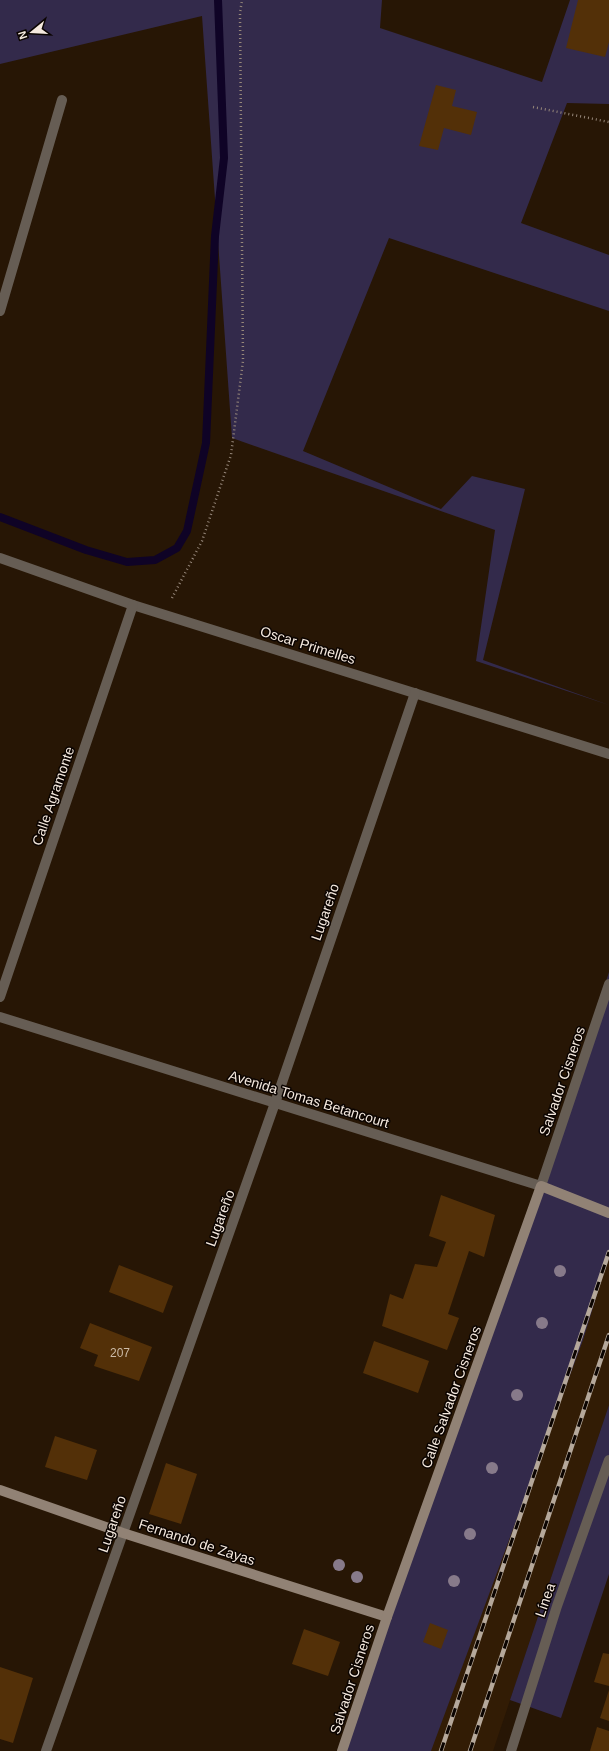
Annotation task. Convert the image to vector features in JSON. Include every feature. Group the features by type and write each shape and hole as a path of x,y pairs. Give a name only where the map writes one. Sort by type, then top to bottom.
{"main road":[{"name":"Avenida Tomas Betancourt","path":"541,1186 609,1212"},
{"name":"Calle Salvador Cisneros","path":"387,1616 541,1186"},
{"name":"Fernando de Zayas","path":"0,1490 123,1533 387,1616"},
{"name":"Salvador Cisneros","path":"342,1751 387,1616"}],"street":[{"path":"0,311 62,100"},
{"name":"Oscar Primelles","path":"0,558 163,615 609,754"},
{"name":"Calle Agramonte","path":"0,997 132,605"},
{"name":"Lugareño","path":"46,1751 275,1103 415,693"},
{"name":"Salvador Cisneros","path":"541,1186 609,984"},
{"name":"Avenida Tomas Betancourt","path":"0,1017 541,1186"},
{"name":"Línea","path":"511,1751 557,1606 609,1460"}],"path":[{"path":"163,615 202,541 231,455 243,361 240,21 242,0"},
{"path":"533,107 609,122"}],"shaded area":[{"path":"0,0 382,0 380,28 542,82 570,0 609,0 609,104 567,103 521,223 609,255 609,311 389,238 303,451 441,509 472,476 525,489 483,660 609,705 476,661 495,530 232,438 202,16 0,64"},
{"path":"609,972 609,1255 583,1340 431,1751 342,1751 541,1186"},
{"path":"609,1178 609,1405 493,1751 359,1751"},
{"path":"609,1405 609,1574 561,1718 510,1700"}],"building":[{"path":"578,0 609,0 609,42 605,57 566,48"},
{"path":"436,85 456,90 452,106 477,112 471,135 444,128 438,150 419,146"},
{"path":"441,1195 495,1215 484,1257 469,1251 448,1314 459,1318 447,1350 382,1326 390,1294 403,1299 415,1264 437,1267 446,1242 429,1236"},
{"path":"119,1265 173,1286 163,1313 109,1292"},
{"path":"90,1323 152,1347 139,1381 94,1366 98,1355 80,1348"},
{"path":"374,1341 429,1361 418,1393 363,1373"},
{"path":"55,1436 97,1450 87,1480 45,1467"},
{"path":"166,1463 197,1474 181,1524 149,1514"},
{"path":"430,1623 448,1630 441,1649 423,1642"},
{"path":"304,1629 340,1642 328,1676 292,1664"},
{"path":"603,1653 609,1654 609,1686 594,1682"},
{"path":"0,1667 33,1678 13,1743 0,1739"},
{"path":"609,1690 609,1721 600,1718"},
{"path":"597,1727 609,1731 609,1751 590,1751"}],"waterway":[{"path":"0,517 86,550 127,562 155,560 177,548 187,531 206,443 215,236 224,158 218,0"}],"railway":[{"path":"441,1751 609,1252"},
{"path":"470,1751 609,1335"}]}
